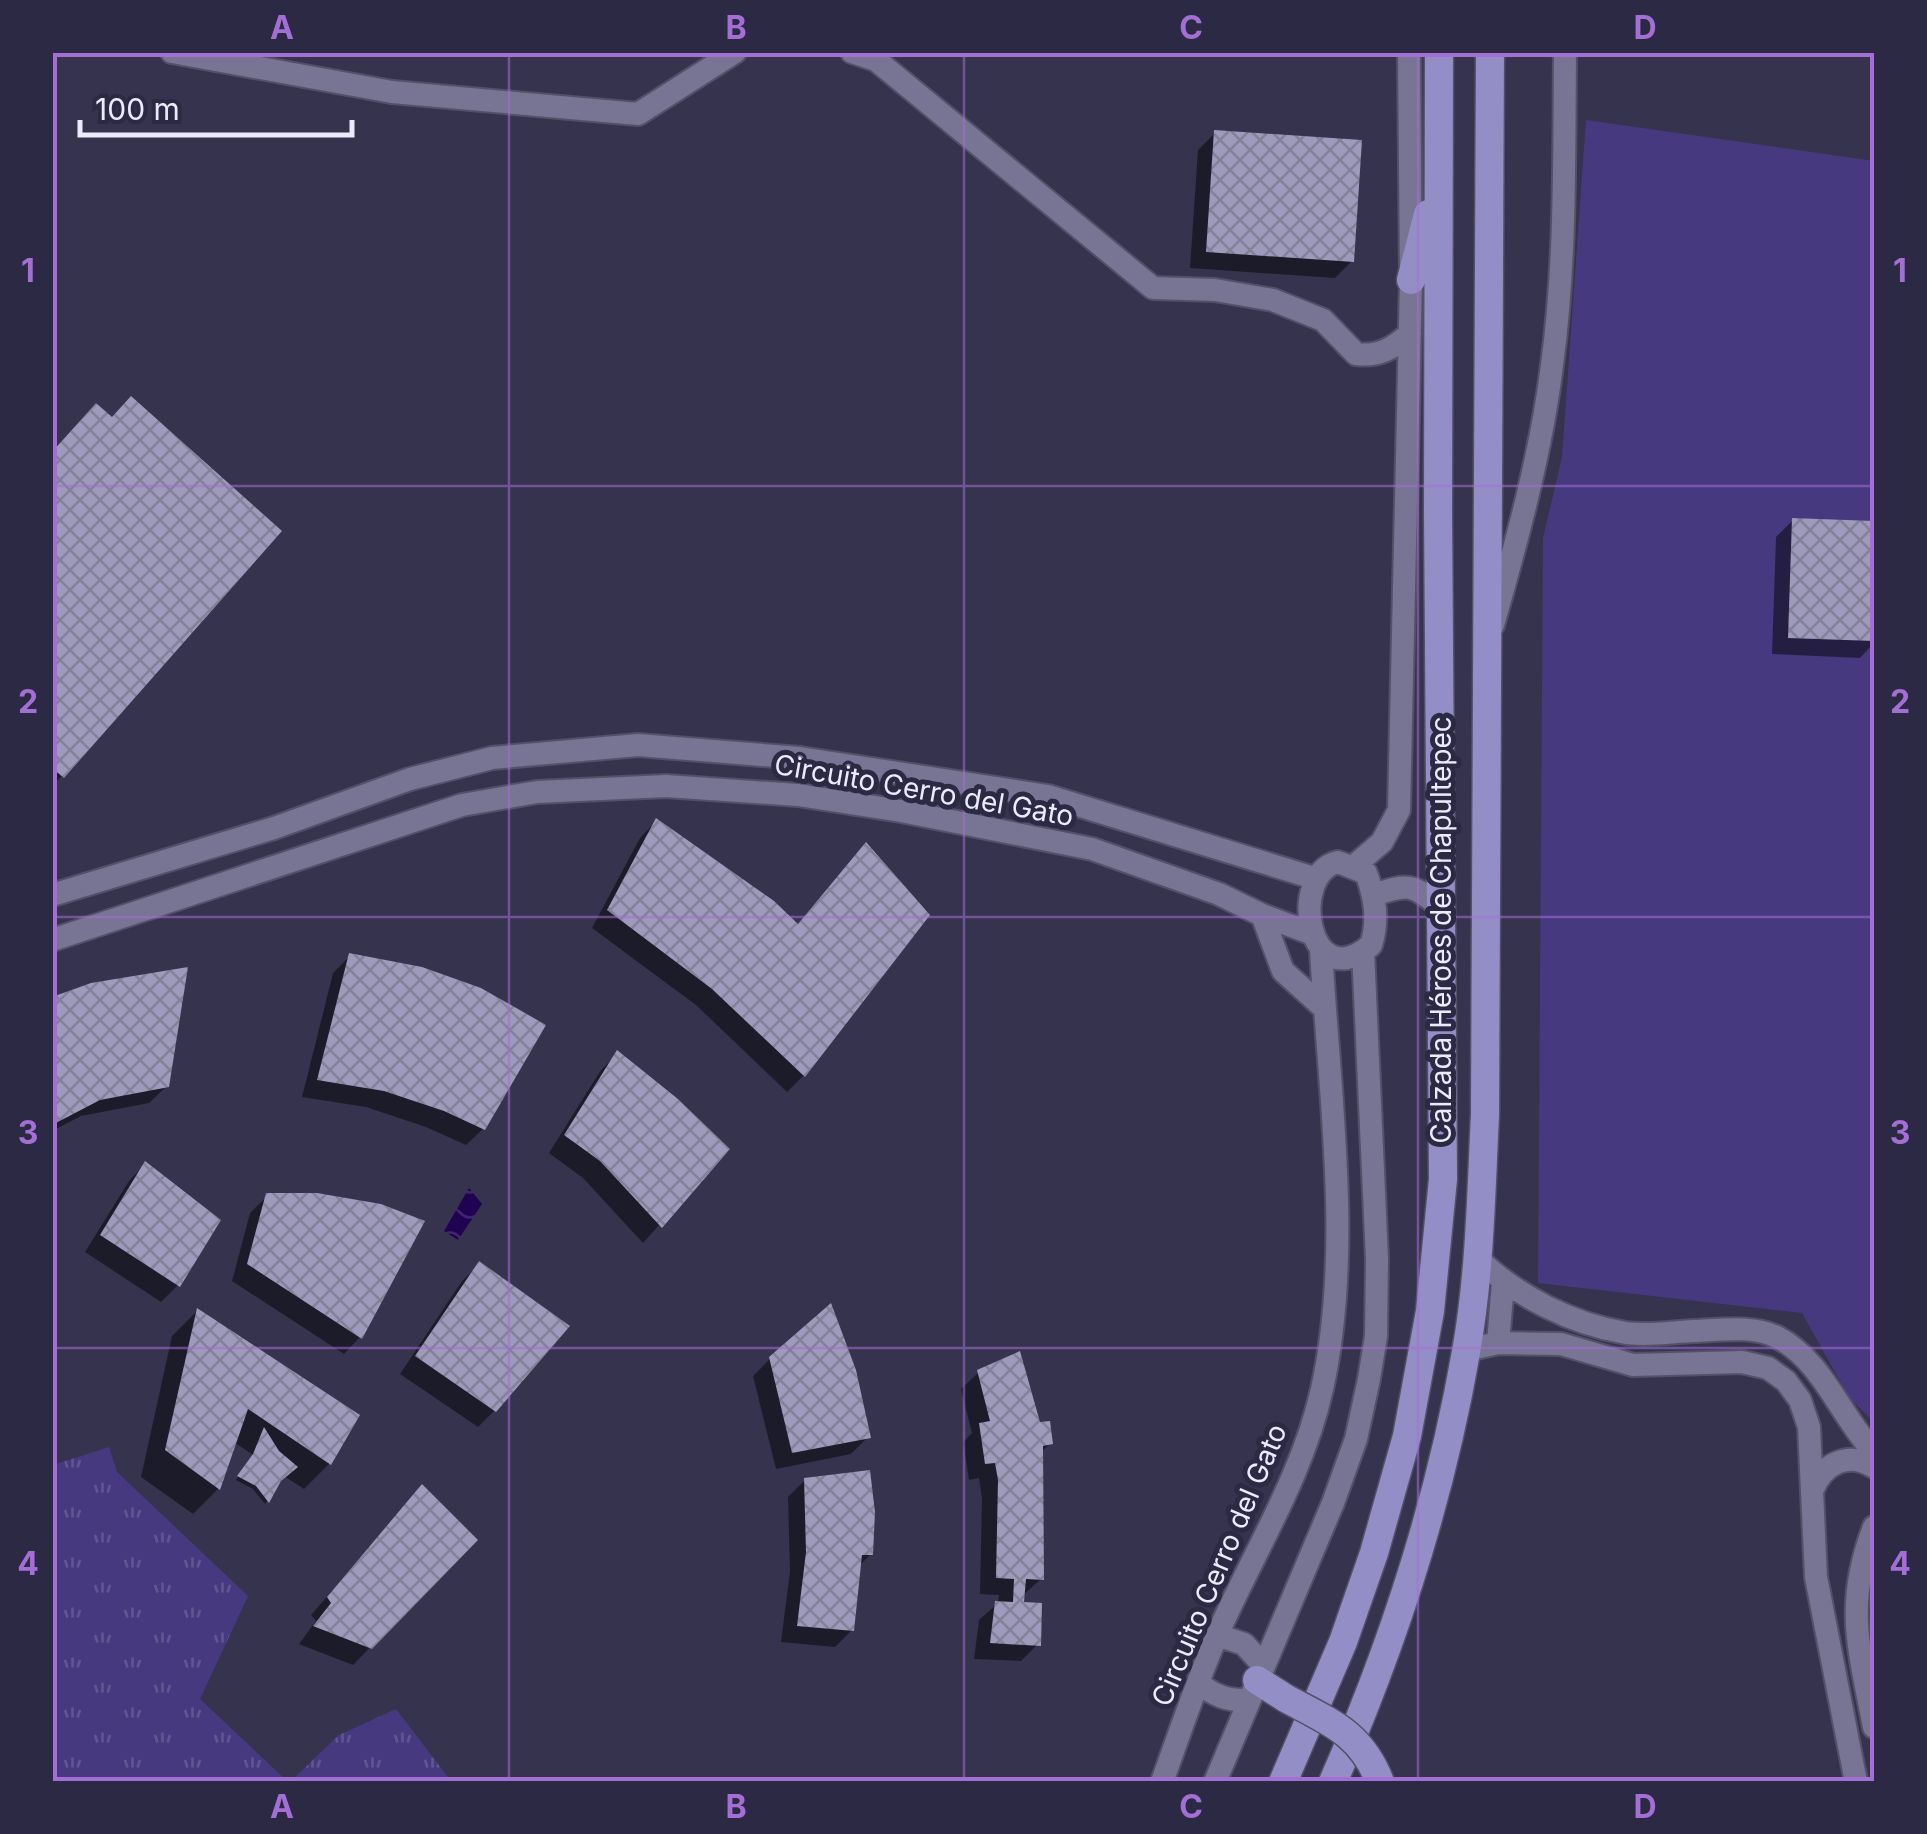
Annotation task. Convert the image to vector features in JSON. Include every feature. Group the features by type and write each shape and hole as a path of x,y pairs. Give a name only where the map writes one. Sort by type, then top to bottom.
{"main road":[{"name":"Calzada Héroes de Chapultepec","path":"1282,1782 1343,1642 1374,1553 1407,1436 1427,1328 1443,1179 1439,52"},
{"name":"Calzada Héroes de Chapultepec","path":"1333,1782 1365,1709 1411,1584 1440,1476 1467,1350 1478,1259 1485,1115 1490,52"},
{"path":"1411,280 1439,174"},
{"path":"1256,1682 1335,1724 1369,1754 1380,1782"}],"street":[{"path":"172,52 392,92 638,114 736,52"},
{"path":"852,52 876,60 1152,288 1216,290 1273,300 1323,320 1362,356 1392,350 1410,333"},
{"path":"1354,866 1382,842 1399,810 1411,280 1409,52"},
{"path":"1488,643 1526,508 1552,365 1564,201 1565,52"},
{"name":"Circuito Cerro del Gato","path":"52,894 274,828 410,779 492,758 638,745 800,758 1048,796 1314,878"},
{"name":"Circuito Cerro del Gato","path":"52,940 462,806 536,792 666,786 798,795 1092,849 1220,894 1317,942 1336,1235 1332,1341 1302,1456 1217,1635 1162,1782"},
{"path":"1328,864 1354,866 1366,873 1374,895 1374,934 1371,945 1354,957 1334,958 1317,942 1311,900 1314,878 1328,864"},
{"path":"1374,895 1399,886 1417,887 1441,908"},
{"path":"1262,915 1283,970 1324,1008"},
{"path":"1215,1782 1333,1503 1356,1439 1374,1350 1377,1259 1363,951"},
{"path":"1478,1259 1503,1283 1564,1315 1628,1333 1750,1330 1775,1336 1807,1358 1856,1432 1874,1452"},
{"path":"1498,1343 1503,1283"},
{"path":"1561,1344 1564,1315"},
{"path":"1467,1350 1498,1343 1561,1344 1633,1365 1742,1362 1768,1368 1786,1382 1800,1400 1809,1427 1816,1578 1856,1782"},
{"path":"1812,1491 1824,1469 1835,1462 1860,1460 1874,1468"},
{"path":"1874,1527 1860,1566 1855,1602 1856,1632 1874,1727"},
{"path":"1217,1635 1244,1644 1256,1682"},
{"path":"1199,1683 1211,1694 1224,1698 1256,1682"}],"green space":[{"path":"1586,120 1874,161 1874,1422 1850,1399 1802,1313 1538,1283 1543,538 1562,457"},
{"path":"109,1447 117,1472 248,1596 200,1699 287,1781 53,1781 53,1465"},
{"path":"396,1709 451,1781 291,1781 339,1735"}],"water":[{"path":"469,1188 482,1204 458,1240 444,1231"}],"building":[{"path":"1214,130 1362,140 1354,262 1206,252"},
{"path":"131,396 282,531 64,778 52,768 52,452 96,403 112,417"},
{"path":"1792,518 1874,521 1874,641 1788,638"},
{"path":"656,818 774,901 798,924 866,842 930,915 805,1077 712,989 607,910"},
{"path":"349,953 422,967 481,988 546,1025 485,1130 384,1091 317,1080"},
{"path":"188,967 169,1087 100,1100 52,1125 52,997 91,983"},
{"path":"617,1050 678,1099 730,1149 662,1228 600,1161 564,1135"},
{"path":"145,1161 221,1220 180,1287 100,1235"},
{"path":"266,1193 317,1193 381,1204 425,1221 362,1339 247,1264"},
{"path":"479,1261 570,1326 496,1412 415,1356"},
{"path":"831,1303 856,1370 871,1438 792,1453 769,1357"},
{"path":"197,1308 360,1415 331,1465 248,1409 220,1490 165,1450"},
{"path":"1020,1351 1040,1422 1050,1421 1053,1444 1043,1446 1044,1580 1026,1579 1024,1602 1042,1603 1041,1646 990,1643 995,1601 1013,1602 1014,1579 996,1578 998,1480 995,1463 985,1464 979,1423 990,1421 977,1370"},
{"path":"264,1427 279,1451 298,1467 281,1481 269,1503 256,1486 237,1476 253,1454"},
{"path":"870,1470 875,1512 873,1555 862,1555 854,1631 797,1626 806,1552 804,1478"},
{"path":"422,1484 478,1540 372,1649 313,1626 331,1603 327,1597"}]}
